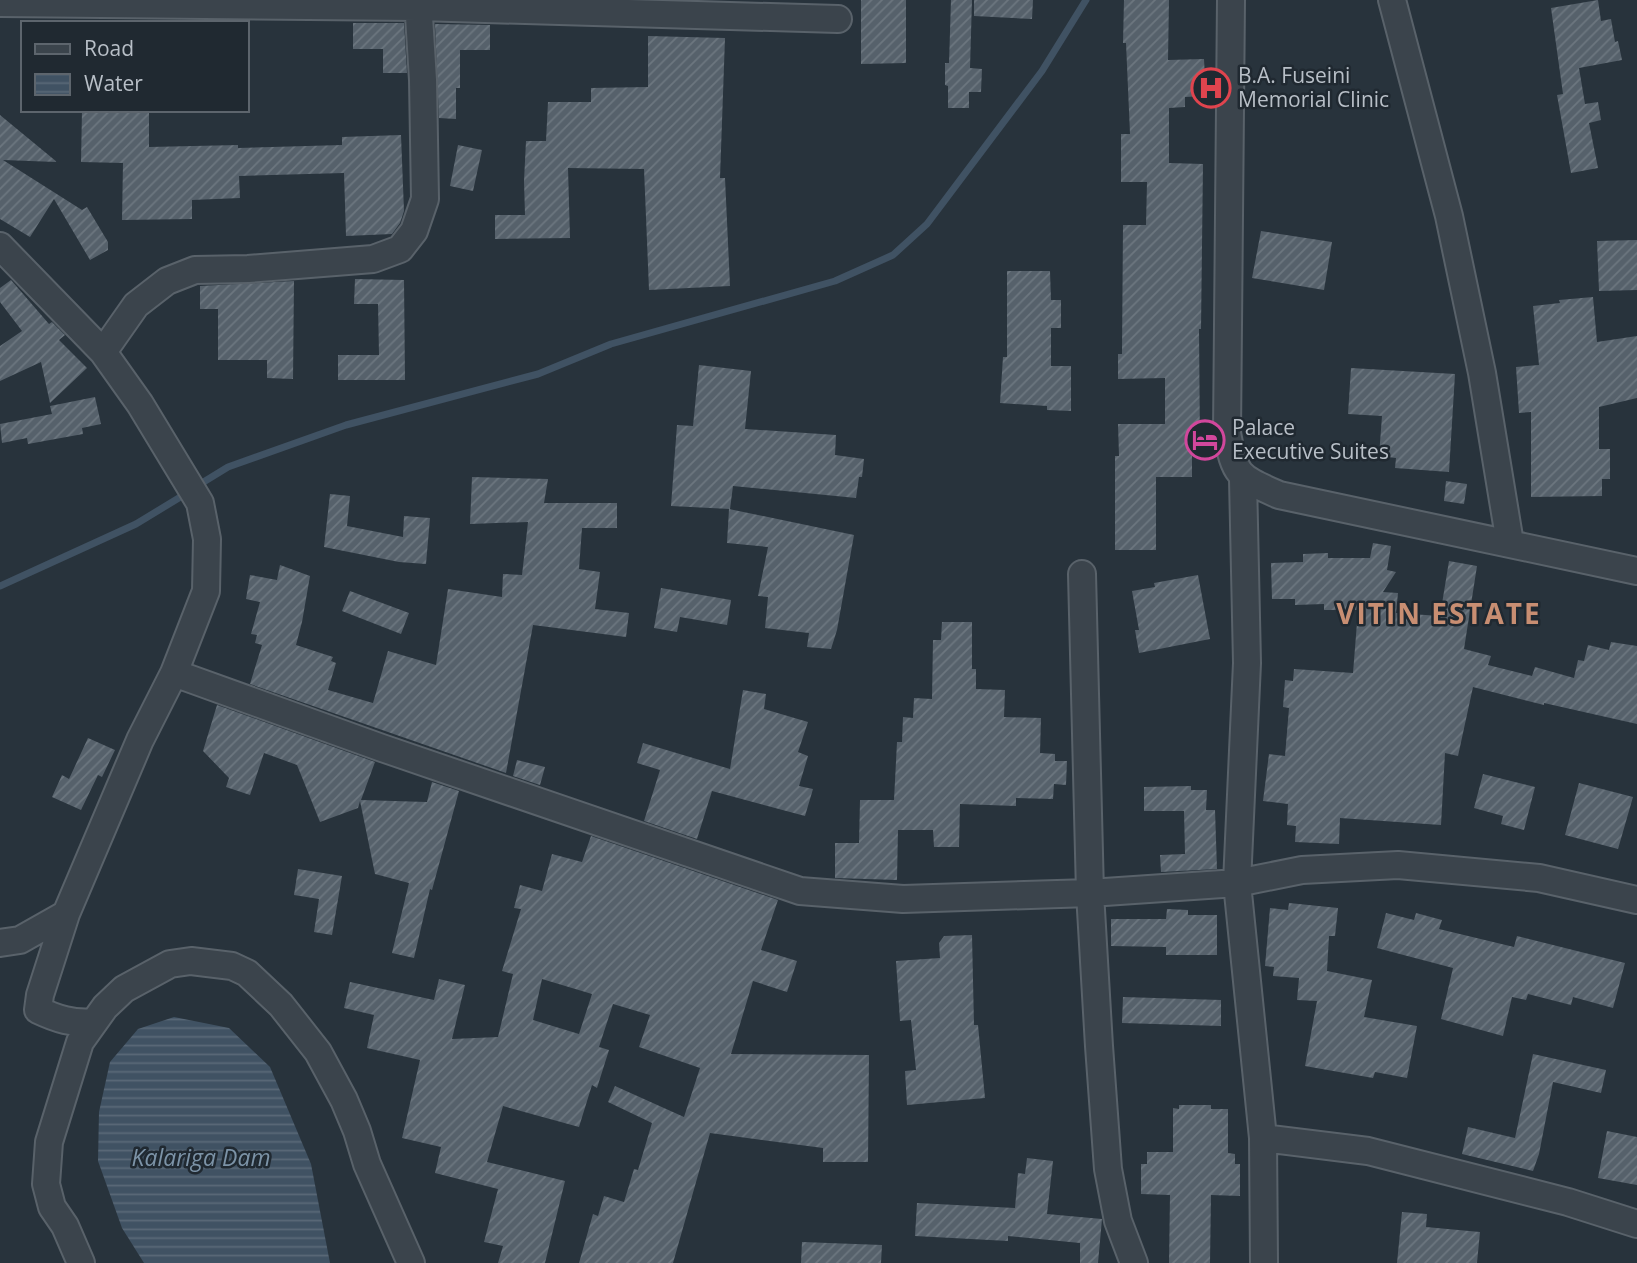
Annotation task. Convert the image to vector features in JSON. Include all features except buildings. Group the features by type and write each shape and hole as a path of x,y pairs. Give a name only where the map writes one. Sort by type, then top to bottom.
{"street":[{"path":"1231,0 1227,433 1232,461 1242,479 1247,663 1237,883 1263,1138 1264,1263"},
{"path":"1392,0 1451,229 1482,373 1510,543"},
{"path":"0,3 418,3 838,19"},
{"path":"103,352 136,305 167,281 195,270 248,269 373,259 400,249 414,230 425,199 423,79 418,3"},
{"path":"0,246 103,352 140,404 200,503 207,539 206,591 174,673 140,740 66,914 40,995 38,1010 77,1023 94,1022"},
{"path":"1242,479 1279,495 1637,571"},
{"path":"1082,574 1090,893 1108,1169 1118,1221 1134,1263"},
{"path":"174,673 408,757 800,891 903,899 1090,893 1237,883 1302,870 1398,865 1539,878 1637,900"},
{"path":"0,943 20,940 66,914"},
{"path":"81,1263 65,1226 52,1207 46,1184 49,1142 80,1042 105,1007 124,989 170,964 191,961 214,962 247,973 281,1004 318,1052 353,1120 367,1164 411,1263"},
{"path":"1263,1138 1368,1151 1568,1202 1637,1224"}],"water":[{"name":"Kalariga Dam","path":"174,1017 229,1028 270,1067 311,1164 330,1263 144,1263 122,1228 98,1161 99,1112 110,1062 138,1029"}],"waterway":[{"path":"197,486 228,467 346,425 538,374 611,344 835,281 893,255 927,224 1042,71 1086,0"},
{"path":"0,586 136,524 187,493"}],"place":[{"name":"B.A. Fuseini Memorial Clinic","path":"1211,88"},
{"name":"Palace Executive Suites","path":"1205,440"}],"district":[{"name":"VITIN ESTATE","path":"1439,614"}]}
